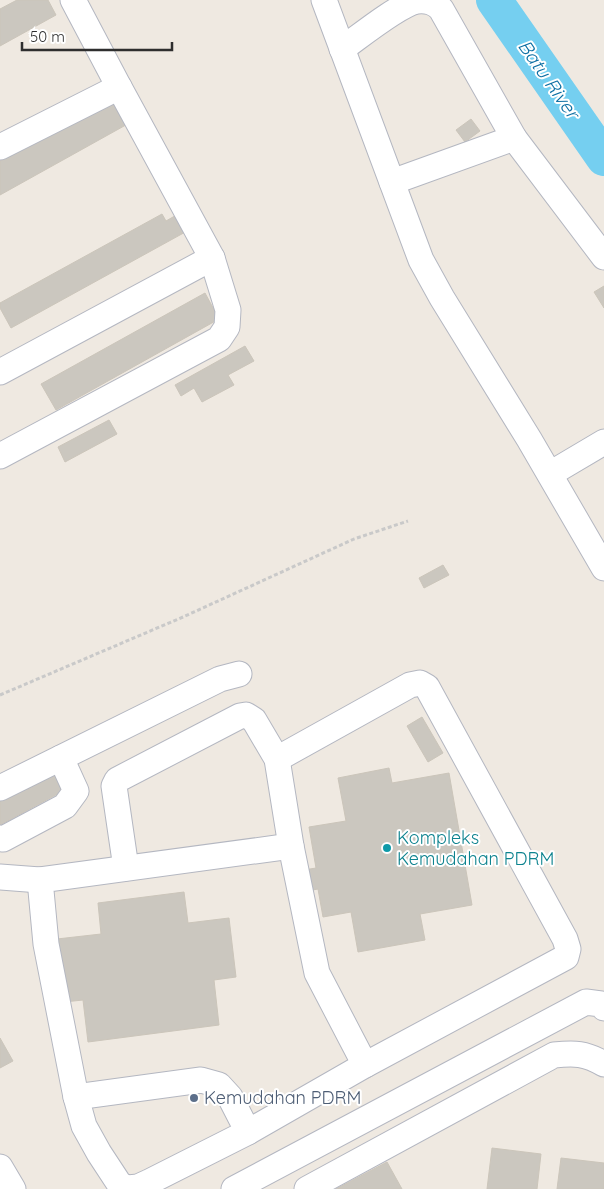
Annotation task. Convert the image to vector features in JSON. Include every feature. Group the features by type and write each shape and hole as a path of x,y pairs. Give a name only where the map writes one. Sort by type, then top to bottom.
{"street":[{"path":"0,456 219,339 227,327 228,310 212,258 118,87 73,0"},
{"path":"324,0 421,260 442,298 550,474 604,568"},
{"path":"342,50 383,19 415,1 427,0 436,3 514,138 604,257"},
{"path":"0,146 118,87"},
{"path":"392,182 514,138"},
{"path":"0,372 212,258"},
{"path":"550,474 604,442"},
{"path":"0,788 220,679 239,674"},
{"path":"40,880 46,944 76,1097 84,1126 120,1185 128,1188 138,1187 149,1182 248,1132 366,1065 560,962 566,957 568,949 565,939 427,687 420,683 410,685 277,759"},
{"path":"126,868 114,786 117,780 240,716 246,715 254,720 277,759 291,846 317,973 366,1065"},
{"path":"0,838 3,839 65,806 76,791 61,758"},
{"path":"0,877 40,880 291,846"},
{"path":"234,1189 586,1002 601,1004 604,1008"},
{"path":"307,1189 554,1055 576,1053 592,1056 604,1064"},
{"path":"76,1097 201,1080 219,1085 230,1097 248,1132"},
{"path":"0,1167 13,1189"}],"path":[{"path":"0,695 183,617 354,539 408,521"}],"building":[{"path":"17,0 48,0 56,15 0,46 0,9"},
{"path":"118,95 133,121 0,195 0,161"},
{"path":"471,119 480,131 465,142 456,130"},
{"path":"180,213 189,230 11,328 0,308 0,303 162,214 166,221"},
{"path":"604,286 604,308 594,292"},
{"path":"205,293 219,319 56,410 41,384"},
{"path":"245,346 254,361 228,375 234,385 202,402 194,388 181,396 175,385"},
{"path":"109,420 117,434 65,462 58,447"},
{"path":"443,565 449,575 424,588 419,578"},
{"path":"422,717 443,753 428,762 407,726"},
{"name":"Kompleks Kemudahan PDRM","path":"389,768 392,783 449,773 472,905 420,914 425,940 358,952 351,912 323,917 318,889 307,891 304,870 316,868 309,827 346,821 338,778"},
{"path":"52,771 63,791 0,825 0,799"},
{"path":"184,892 188,923 229,918 236,977 214,980 219,1025 88,1042 83,1000 64,1002 57,939 101,934 98,903"},
{"path":"0,1038 13,1061 0,1068"},
{"path":"492,1148 541,1154 537,1189 487,1189"},
{"path":"561,1158 604,1163 604,1189 557,1189"},
{"path":"387,1162 402,1189 336,1189"}],"waterway":[{"name":"Batu River","path":"494,0 604,158"}],"place":[{"name":"Kompleks Kemudahan PDRM","path":"387,848"},
{"name":"Kemudahan PDRM","path":"194,1098"}]}
